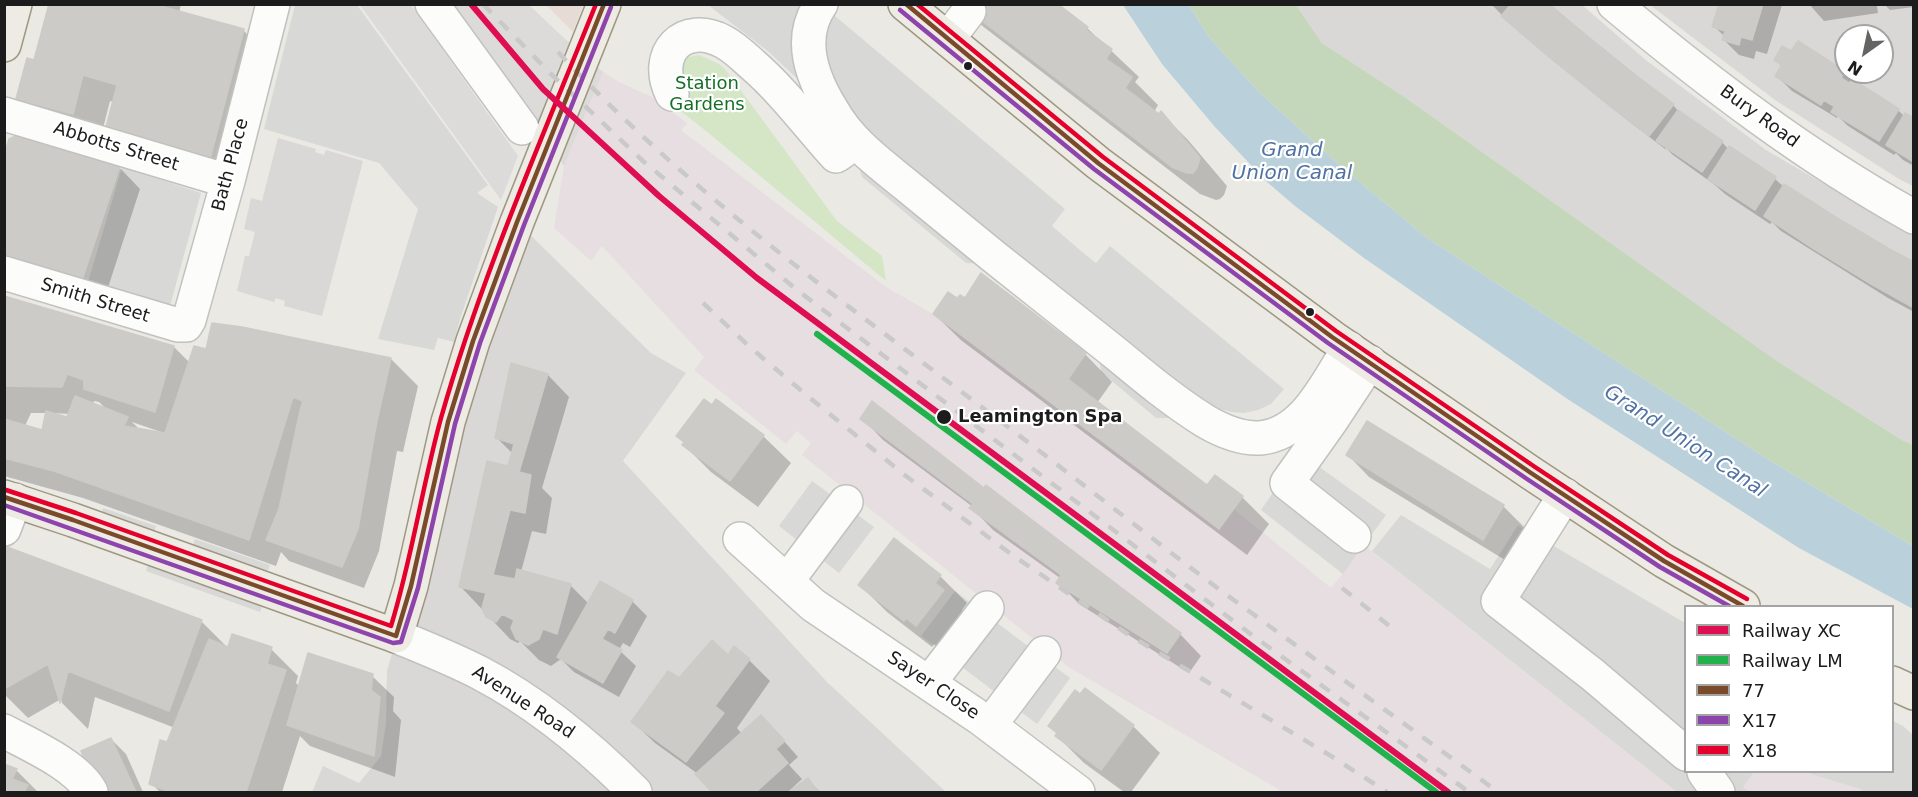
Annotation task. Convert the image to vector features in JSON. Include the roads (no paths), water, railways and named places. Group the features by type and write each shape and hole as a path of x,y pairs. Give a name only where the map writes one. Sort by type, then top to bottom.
{"main road":[{"path":"4,45 15,4"},
{"path":"905,4 1039,116 1263,287 1664,561 1741,605"},
{"path":"8,509 396,636 411,586 448,422 473,341 598,7"},
{"path":"1894,683 1914,693"}],"street":[{"name":"Bath Place","path":"186,325 228,181 273,4"},
{"path":"432,4 522,128"},
{"path":"821,4 810,28 808,44 812,63 817,82 832,111 852,139 947,219 1146,378 1204,420 1231,434 1246,438 1263,437 1281,432 1296,424 1360,355"},
{"name":"Bury Road","path":"1614,4 1761,120 1816,158 1914,217"},
{"path":"948,39 969,11"},
{"path":"672,94 666,72 668,56 674,44 693,36 702,35 717,39 734,49 771,81 837,156 842,152"},
{"name":"Abbotts Street","path":"4,114 228,181"},
{"name":"Smith Street","path":"4,273 124,310 178,325 186,325"},
{"path":"1354,536 1287,483 1331,421 1360,355"},
{"path":"1565,495 1498,602 1593,675 1684,752"},
{"path":"787,581 846,502"},
{"name":"Sayer Close","path":"740,539 813,605 990,725 1078,792"},
{"path":"929,683 987,608"},
{"name":"Avenue Road","path":"396,636 480,673 544,713 584,744 635,792"},
{"path":"990,725 1044,653"},
{"path":"4,730 73,771 86,783 91,792"},
{"path":"1705,773 1718,792"}],"water":[{"name":"Grand Union Canal","path":"1123,5 1189,5 1208,36 1258,91 1337,163 1427,238 1769,460 1913,546 1913,609 1799,548 1569,400 1364,258 1295,206 1267,182 1215,127 1162,64"}],"railway":[{"path":"483,4 550,73 643,161 797,290 1252,635 1469,792"},
{"path":"558,52 658,150 765,241 1216,587 1498,792"},
{"path":"703,303 810,398 906,476 1011,554 1129,635 1387,792"},
{"path":"1342,588 1397,632"}],"rail line":[{"name":"XC","path":"471,4 543,89 659,196 757,278 1448,792"},
{"name":"LM","path":"817,334 1436,792"}],"place":[{"name":"Leamington Spa","path":"944,417"}],"park label":[{"name":"Station Gardens","path":"707,94"}]}
